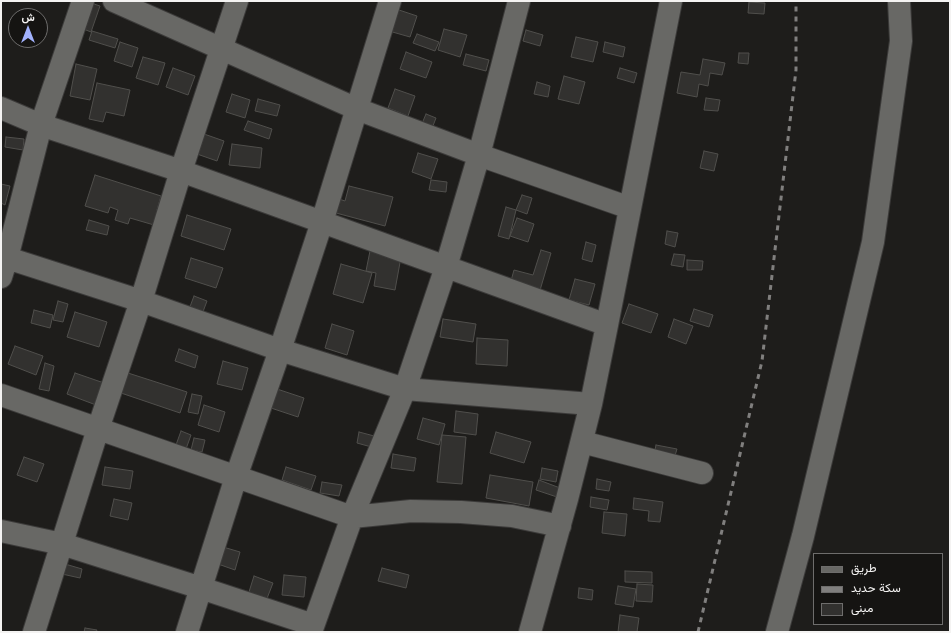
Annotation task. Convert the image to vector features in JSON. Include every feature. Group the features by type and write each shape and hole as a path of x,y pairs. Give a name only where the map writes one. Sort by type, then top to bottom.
{"street":[{"path":"83,1 41,126 3,264 141,301 280,350 406,389 590,404"},
{"path":"114,1 357,109 479,155 630,208"},
{"path":"34,632 98,429 141,301 181,170 237,1"},
{"path":"187,632 236,477 322,222 390,1"},
{"path":"1,531 62,544 201,588 312,629 352,517 406,389 446,267 479,155 519,1"},
{"path":"530,632 582,442 607,325 671,1"},
{"path":"777,632 803,536 873,242 901,41 899,1"},
{"path":"1,108 41,126 181,170 607,325"},
{"path":"1,395 352,517 411,511 461,512 512,516 560,526"},
{"path":"582,442 702,473"}],"building":[{"path":"749,2 765,3 764,14 748,13"},
{"path":"91,3 100,6 91,32 81,28"},
{"path":"396,9 417,16 410,37 389,31"},
{"path":"444,29 467,35 460,57 438,50"},
{"path":"526,30 543,35 540,46 523,41"},
{"path":"92,31 118,39 115,48 89,40"},
{"path":"417,34 439,42 435,51 413,43"},
{"path":"576,37 598,42 593,62 571,57"},
{"path":"120,42 138,48 132,67 114,61"},
{"path":"605,42 625,47 623,57 603,52"},
{"path":"406,52 432,62 426,78 400,69"},
{"path":"739,53 749,53 748,64 738,63"},
{"path":"466,54 489,60 486,71 463,65"},
{"path":"143,57 165,63 158,85 136,78"},
{"path":"703,59 725,63 722,75 710,73 708,86 699,84 697,97 677,93 681,72 700,75"},
{"path":"76,64 97,69 90,100 70,96"},
{"path":"173,68 195,76 188,95 166,87"},
{"path":"620,68 637,73 634,83 617,78"},
{"path":"564,76 585,82 579,104 558,99"},
{"path":"537,82 550,86 548,97 534,94"},
{"path":"97,83 130,90 124,116 106,112 103,122 89,119"},
{"path":"395,89 415,96 408,116 388,108"},
{"path":"232,94 250,100 245,118 226,112"},
{"path":"706,98 720,100 718,111 704,110"},
{"path":"258,99 280,105 277,116 255,111"},
{"path":"426,114 436,118 431,131 421,126"},
{"path":"248,121 272,129 269,139 244,130"},
{"path":"204,134 224,141 217,161 197,154"},
{"path":"6,137 24,139 23,150 5,147"},
{"path":"232,144 262,148 260,168 229,165"},
{"path":"704,151 718,154 714,171 700,168"},
{"path":"418,153 438,159 431,179 412,172"},
{"path":"95,175 161,196 157,210 159,211 154,225 130,218 128,224 115,220 118,210 110,207 108,213 85,206"},
{"path":"431,180 447,182 446,192 429,190"},
{"path":"1,184 10,186 5,205 1,203"},
{"path":"349,186 393,197 385,226 336,213 339,199 345,201"},
{"path":"522,195 532,198 527,214 516,210"},
{"path":"506,207 516,210 509,239 498,236"},
{"path":"187,215 231,229 224,250 181,236"},
{"path":"517,218 534,224 528,242 510,236"},
{"path":"89,220 109,226 107,235 86,230"},
{"path":"667,231 678,233 675,247 665,244"},
{"path":"586,242 596,245 592,262 582,259"},
{"path":"541,250 551,253 538,297 509,288 514,270 533,275"},
{"path":"370,251 401,257 395,290 374,286 376,273 366,271"},
{"path":"674,254 685,255 683,267 671,265"},
{"path":"191,258 223,268 216,288 185,278"},
{"path":"687,260 703,261 702,270 687,270"},
{"path":"341,264 372,273 363,303 333,294"},
{"path":"575,279 595,284 589,305 569,300"},
{"path":"194,296 207,301 201,317 188,312"},
{"path":"58,301 68,304 63,322 53,320"},
{"path":"629,304 658,314 651,333 622,323"},
{"path":"694,309 713,315 709,327 690,321"},
{"path":"34,310 53,315 50,328 31,323"},
{"path":"75,312 107,322 99,347 67,337"},
{"path":"443,319 476,324 473,342 440,337"},
{"path":"674,319 693,326 686,344 668,337"},
{"path":"332,324 354,331 347,355 325,348"},
{"path":"477,338 508,340 507,366 476,364"},
{"path":"15,346 43,356 36,375 8,364"},
{"path":"179,349 198,356 195,368 175,361"},
{"path":"223,361 248,368 242,390 217,384"},
{"path":"45,363 54,366 49,391 39,389"},
{"path":"75,373 104,383 96,405 67,394"},
{"path":"128,373 187,392 180,413 121,393"},
{"path":"277,389 304,398 298,417 271,408"},
{"path":"192,394 202,396 198,414 188,412"},
{"path":"204,405 225,412 219,432 198,425"},
{"path":"456,411 478,414 476,435 454,432"},
{"path":"423,418 445,424 439,445 417,439"},
{"path":"181,431 191,435 186,449 176,445"},
{"path":"359,432 378,437 375,448 357,443"},
{"path":"496,432 531,442 524,463 490,453"},
{"path":"442,435 466,437 462,484 437,482"},
{"path":"194,438 205,440 202,452 191,450"},
{"path":"656,445 677,449 674,459 654,455"},
{"path":"393,454 416,458 414,471 391,468"},
{"path":"24,457 44,464 37,482 17,475"},
{"path":"105,467 133,471 130,489 102,485"},
{"path":"286,467 316,476 311,490 282,480"},
{"path":"542,468 558,471 556,482 540,479"},
{"path":"490,475 533,482 529,506 486,498"},
{"path":"597,479 611,482 609,491 596,489"},
{"path":"539,480 560,488 557,497 536,490"},
{"path":"322,482 342,485 339,496 320,493"},
{"path":"591,497 609,500 607,510 590,507"},
{"path":"634,498 663,502 660,522 648,521 649,511 633,509"},
{"path":"114,499 132,503 128,520 110,516"},
{"path":"604,512 627,514 625,536 602,533"},
{"path":"223,547 240,552 235,570 218,564"},
{"path":"65,564 82,569 80,578 62,574"},
{"path":"382,568 409,575 406,588 378,581"},
{"path":"625,571 652,572 652,583 625,582"},
{"path":"284,575 306,577 304,597 282,595"},
{"path":"254,576 273,583 266,601 248,595"},
{"path":"637,584 653,585 652,602 636,601"},
{"path":"618,586 636,589 633,607 615,604"},
{"path":"579,588 593,590 592,600 578,598"},
{"path":"620,615 639,618 637,632 618,632"},
{"path":"85,628 97,630 96,632 84,632"}],"railway":[{"path":"698,632 762,361 796,70 796,1"}]}
